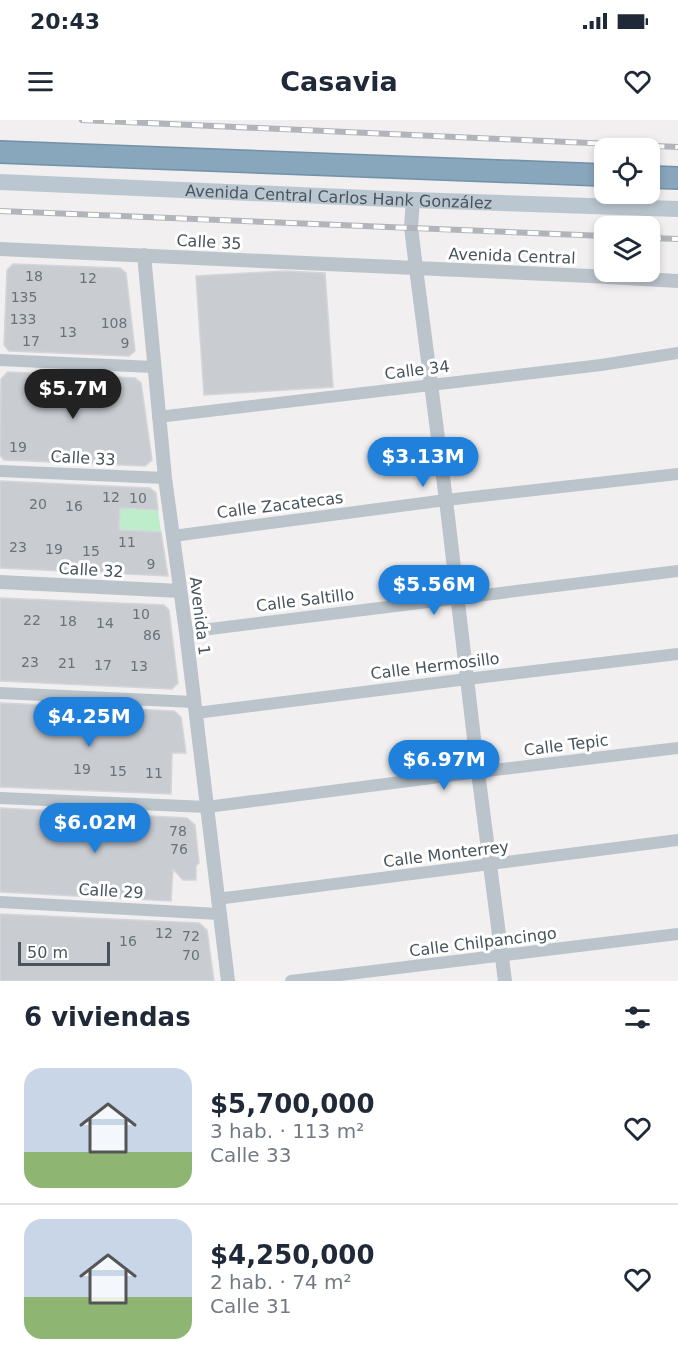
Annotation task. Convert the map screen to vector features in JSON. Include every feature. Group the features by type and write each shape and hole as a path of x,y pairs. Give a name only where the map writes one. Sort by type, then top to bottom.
{"highway":[{"name":"Avenida Central Carlos Hank González","path":"0,152 594,175"},
{"path":"660,177 678,178"}],"main road":[{"name":"Avenida Central Carlos Hank González","path":"0,182 678,209"}],"street":[{"path":"413,200 411,227 505,981"},
{"name":"Calle 35","path":"0,249 416,268"},
{"name":"Avenida 1","path":"144,255 165,478 228,981"},
{"name":"Avenida Central","path":"416,268 678,281"},
{"name":"Calle 34","path":"158,417 601,365 678,353"},
{"path":"0,360 153,367"},
{"name":"Calle 33","path":"0,471 165,478"},
{"name":"Calle Zacatecas","path":"173,536 446,500 678,474"},
{"name":"Calle Saltillo","path":"186,632 678,571"},
{"name":"Calle 32","path":"0,582 180,591"},
{"name":"Calle Hermosillo","path":"0,693 195,708 678,654"},
{"name":"Calle Tepic","path":"0,798 207,807 678,748"},
{"name":"Calle Monterrey","path":"217,899 678,840"},
{"name":"Calle 29","path":"0,902 219,914"},
{"name":"Calle Chilpancingo","path":"291,981 678,934"}],"green space":[{"path":"120,508 158,510 161,532 119,530"}],"building":[{"path":"13,264 120,268 126,273 135,351 129,356 9,351 4,345 7,270"},
{"path":"284,271 325,273 333,387 204,395 196,276"},
{"path":"8,372 135,378 141,383 152,460 145,466 4,460 0,455 1,379"},
{"path":"0,481 150,488 156,493 158,510 120,508 119,530 161,532 168,576 0,568"},
{"path":"0,598 164,605 169,610 178,683 172,689 0,681"},
{"path":"0,703 174,711 181,717 186,753 172,753 171,794 0,787"},
{"path":"0,808 187,818 195,825 199,863 196,866 196,880 183,880 173,869 171,901 0,892"},
{"path":"0,914 199,923 207,930 214,981 0,981"}],"railway":[{"path":"82,120 678,147"},
{"path":"0,211 594,236"},
{"path":"660,238 678,239"}]}
